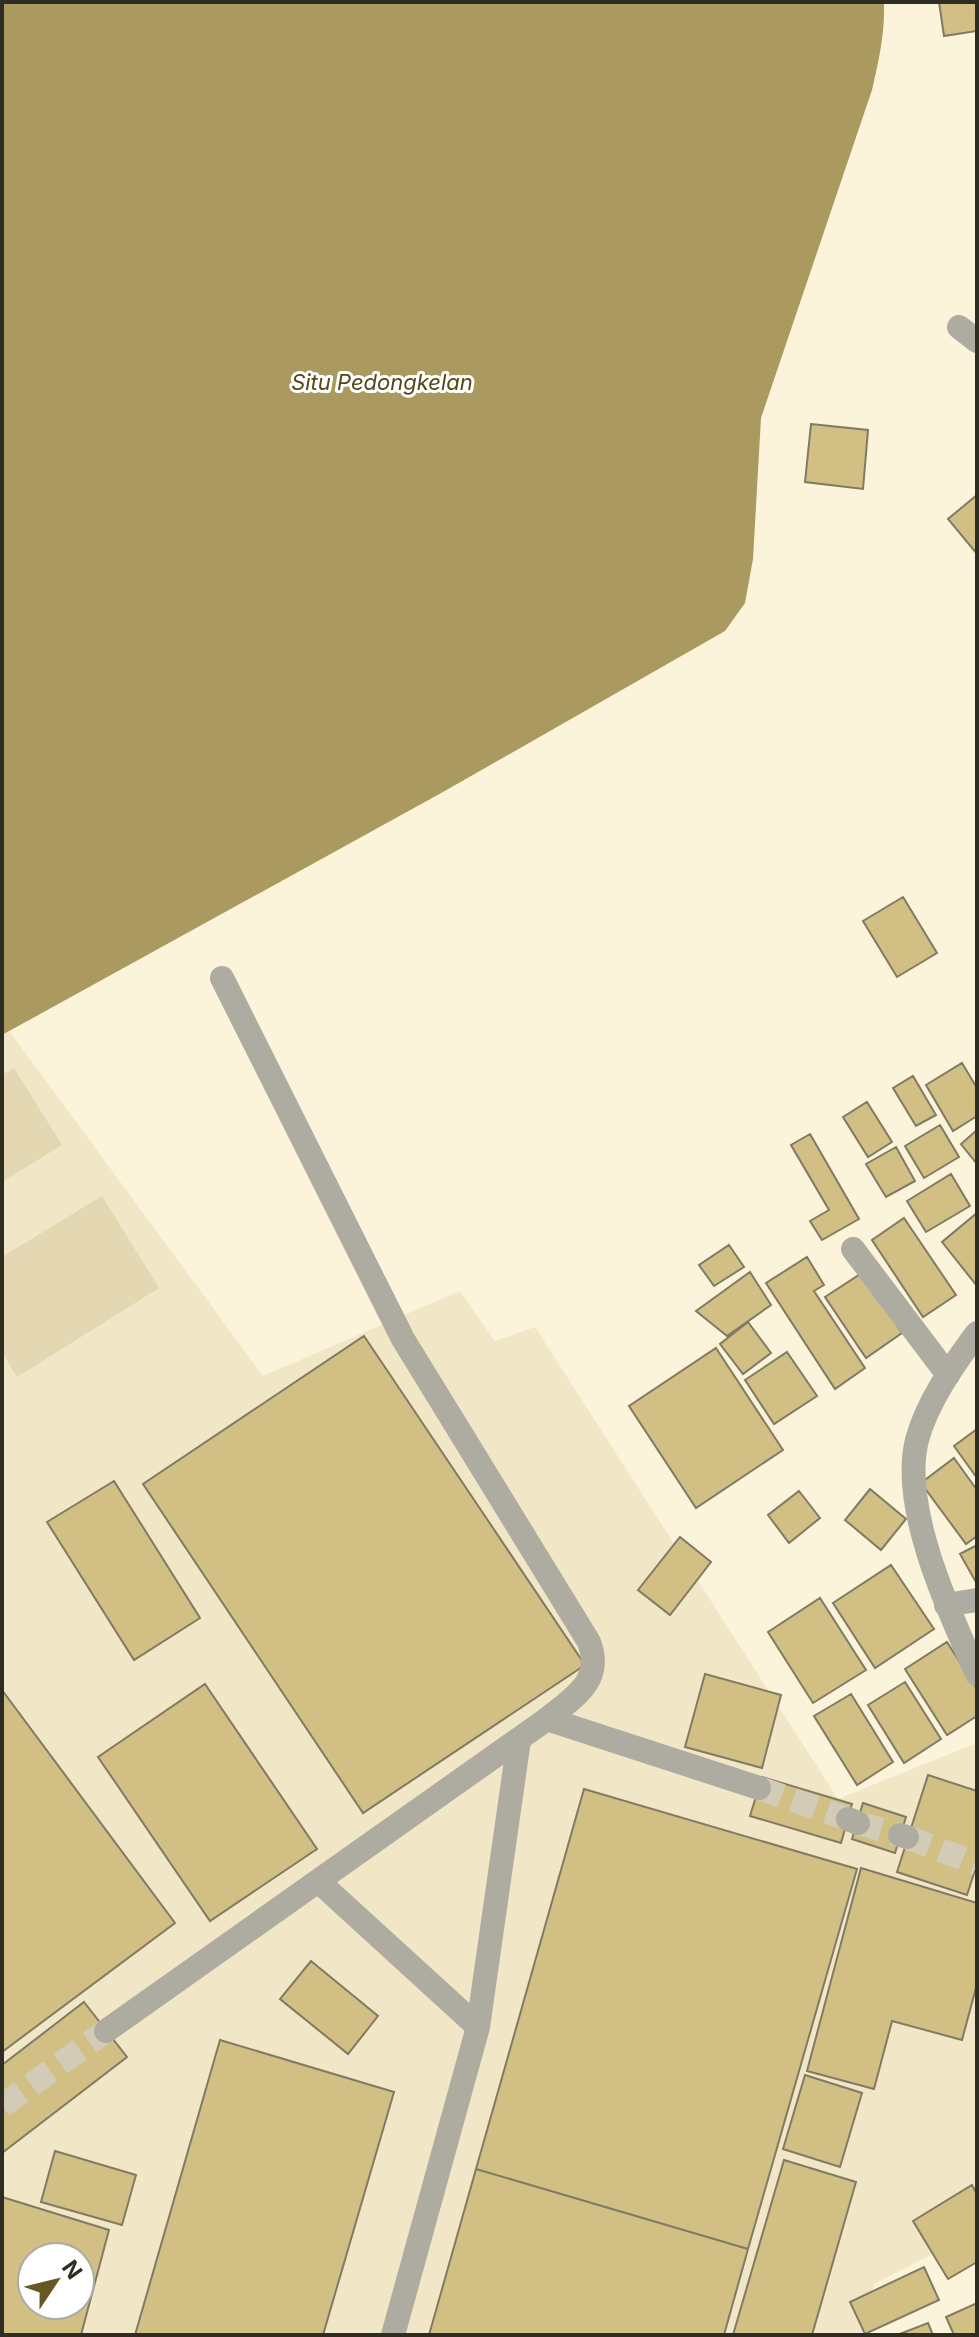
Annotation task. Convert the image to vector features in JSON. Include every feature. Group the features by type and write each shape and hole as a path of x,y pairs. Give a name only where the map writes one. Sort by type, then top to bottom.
{"street":[{"path":"106,2031 547,1719 586,1688 593,1664 589,1642 403,1339 222,978"},
{"path":"853,1249 948,1375"},
{"path":"977,1333 948,1375 918,1438 912,1476 917,1511 946,1605 977,1674"},
{"path":"946,1605 977,1600"},
{"path":"547,1719 759,1788"},
{"path":"393,2335 478,2027 519,1740"},
{"path":"318,1881 478,2027"}],"shaded area":[{"path":"10,1032 263,1376 460,1291 495,1341 535,1327 838,1799 977,1743 977,2231 874,2284 862,2335 2,2335 2,1035"},
{"path":"14,1068 62,1145 2,1182 2,1075"},
{"path":"102,1196 159,1288 17,1377 2,1352 2,1257"}],"water":[{"name":"Situ Pedongkelan","path":"2,2 884,2 884,13 872,90 761,418 753,559 745,603 725,631 443,792 2,1035"}],"building":[{"path":"939,2 977,2 977,31 944,36"},
{"path":"811,424 868,430 863,489 805,482"},
{"path":"977,495 977,554 948,519"},
{"path":"903,897 937,953 897,977 863,921"},
{"path":"962,1063 977,1088 977,1116 953,1131 926,1085"},
{"path":"913,1076 936,1115 916,1126 893,1088"},
{"path":"867,1102 892,1142 868,1157 843,1117"},
{"path":"940,1125 959,1157 924,1178 905,1146"},
{"path":"977,1130 977,1164 961,1144"},
{"path":"810,1134 859,1219 822,1240 810,1221 829,1210 791,1145"},
{"path":"896,1147 915,1181 886,1197 866,1164"},
{"path":"951,1174 970,1206 926,1232 907,1201"},
{"path":"977,1213 977,1286 942,1242"},
{"path":"904,1218 956,1295 923,1317 872,1240"},
{"path":"729,1245 744,1267 714,1286 699,1265"},
{"path":"807,1257 824,1285 814,1291 865,1368 835,1389 766,1283"},
{"path":"750,1272 771,1305 727,1336 696,1311"},
{"path":"862,1273 902,1333 866,1358 825,1297"},
{"path":"748,1322 771,1353 743,1374 720,1344"},
{"path":"364,1336 585,1665 363,1813 143,1484"},
{"path":"716,1348 783,1450 696,1508 629,1406"},
{"path":"787,1352 817,1396 774,1424 745,1380"},
{"path":"977,1429 977,1478 954,1446"},
{"path":"954,1458 977,1490 977,1536 966,1544 921,1483"},
{"path":"114,1481 200,1618 134,1660 47,1522"},
{"path":"870,1489 906,1519 881,1550 845,1520"},
{"path":"799,1491 820,1518 789,1543 768,1515"},
{"path":"680,1537 711,1562 670,1615 638,1590"},
{"path":"977,1545 977,1584 960,1554"},
{"path":"891,1565 934,1629 875,1668 833,1603"},
{"path":"820,1598 866,1670 813,1703 768,1632"},
{"path":"947,1642 977,1689 977,1716 947,1735 905,1669"},
{"path":"705,1674 781,1695 762,1768 685,1747"},
{"path":"905,1682 941,1739 904,1763 868,1705"},
{"path":"205,1684 317,1849 210,1921 98,1757"},
{"path":"2,1690 175,1923 2,2052"},
{"path":"851,1694 893,1762 857,1785 814,1716"},
{"path":"928,1775 977,1791 977,1864 967,1895 897,1872"},
{"path":"762,1777 852,1804 841,1843 750,1816"},
{"path":"584,1789 857,1869 748,2249 476,2169"},
{"path":"863,1803 906,1817 895,1853 852,1839"},
{"path":"861,1868 977,1903 977,1984 962,2040 892,2021 874,2089 807,2071"},
{"path":"311,1961 378,2016 348,2054 280,1999"},
{"path":"84,2002 127,2057 2,2153 2,2065"},
{"path":"220,2040 394,2092 323,2335 135,2335"},
{"path":"805,2075 862,2093 840,2167 783,2149"},
{"path":"55,2151 136,2175 122,2225 41,2202"},
{"path":"784,2160 856,2182 812,2335 733,2335"},
{"path":"476,2169 748,2249 724,2335 429,2335"},
{"path":"972,2185 977,2194 977,2262 948,2279 913,2221"},
{"path":"2,2197 109,2230 96,2279 96,2241 16,2241 16,2321 85,2321 81,2335 2,2335"},
{"path":"924,2267 939,2300 865,2334 850,2302"},
{"path":"977,2303 977,2335 954,2335 946,2317"},
{"path":"928,2323 933,2335 897,2335"}],"tunnel":[{"path":"759,1788 848,1819"},
{"path":"858,1823 900,1835"},
{"path":"907,1837 977,1864"},
{"path":"2,2106 106,2031"}]}
